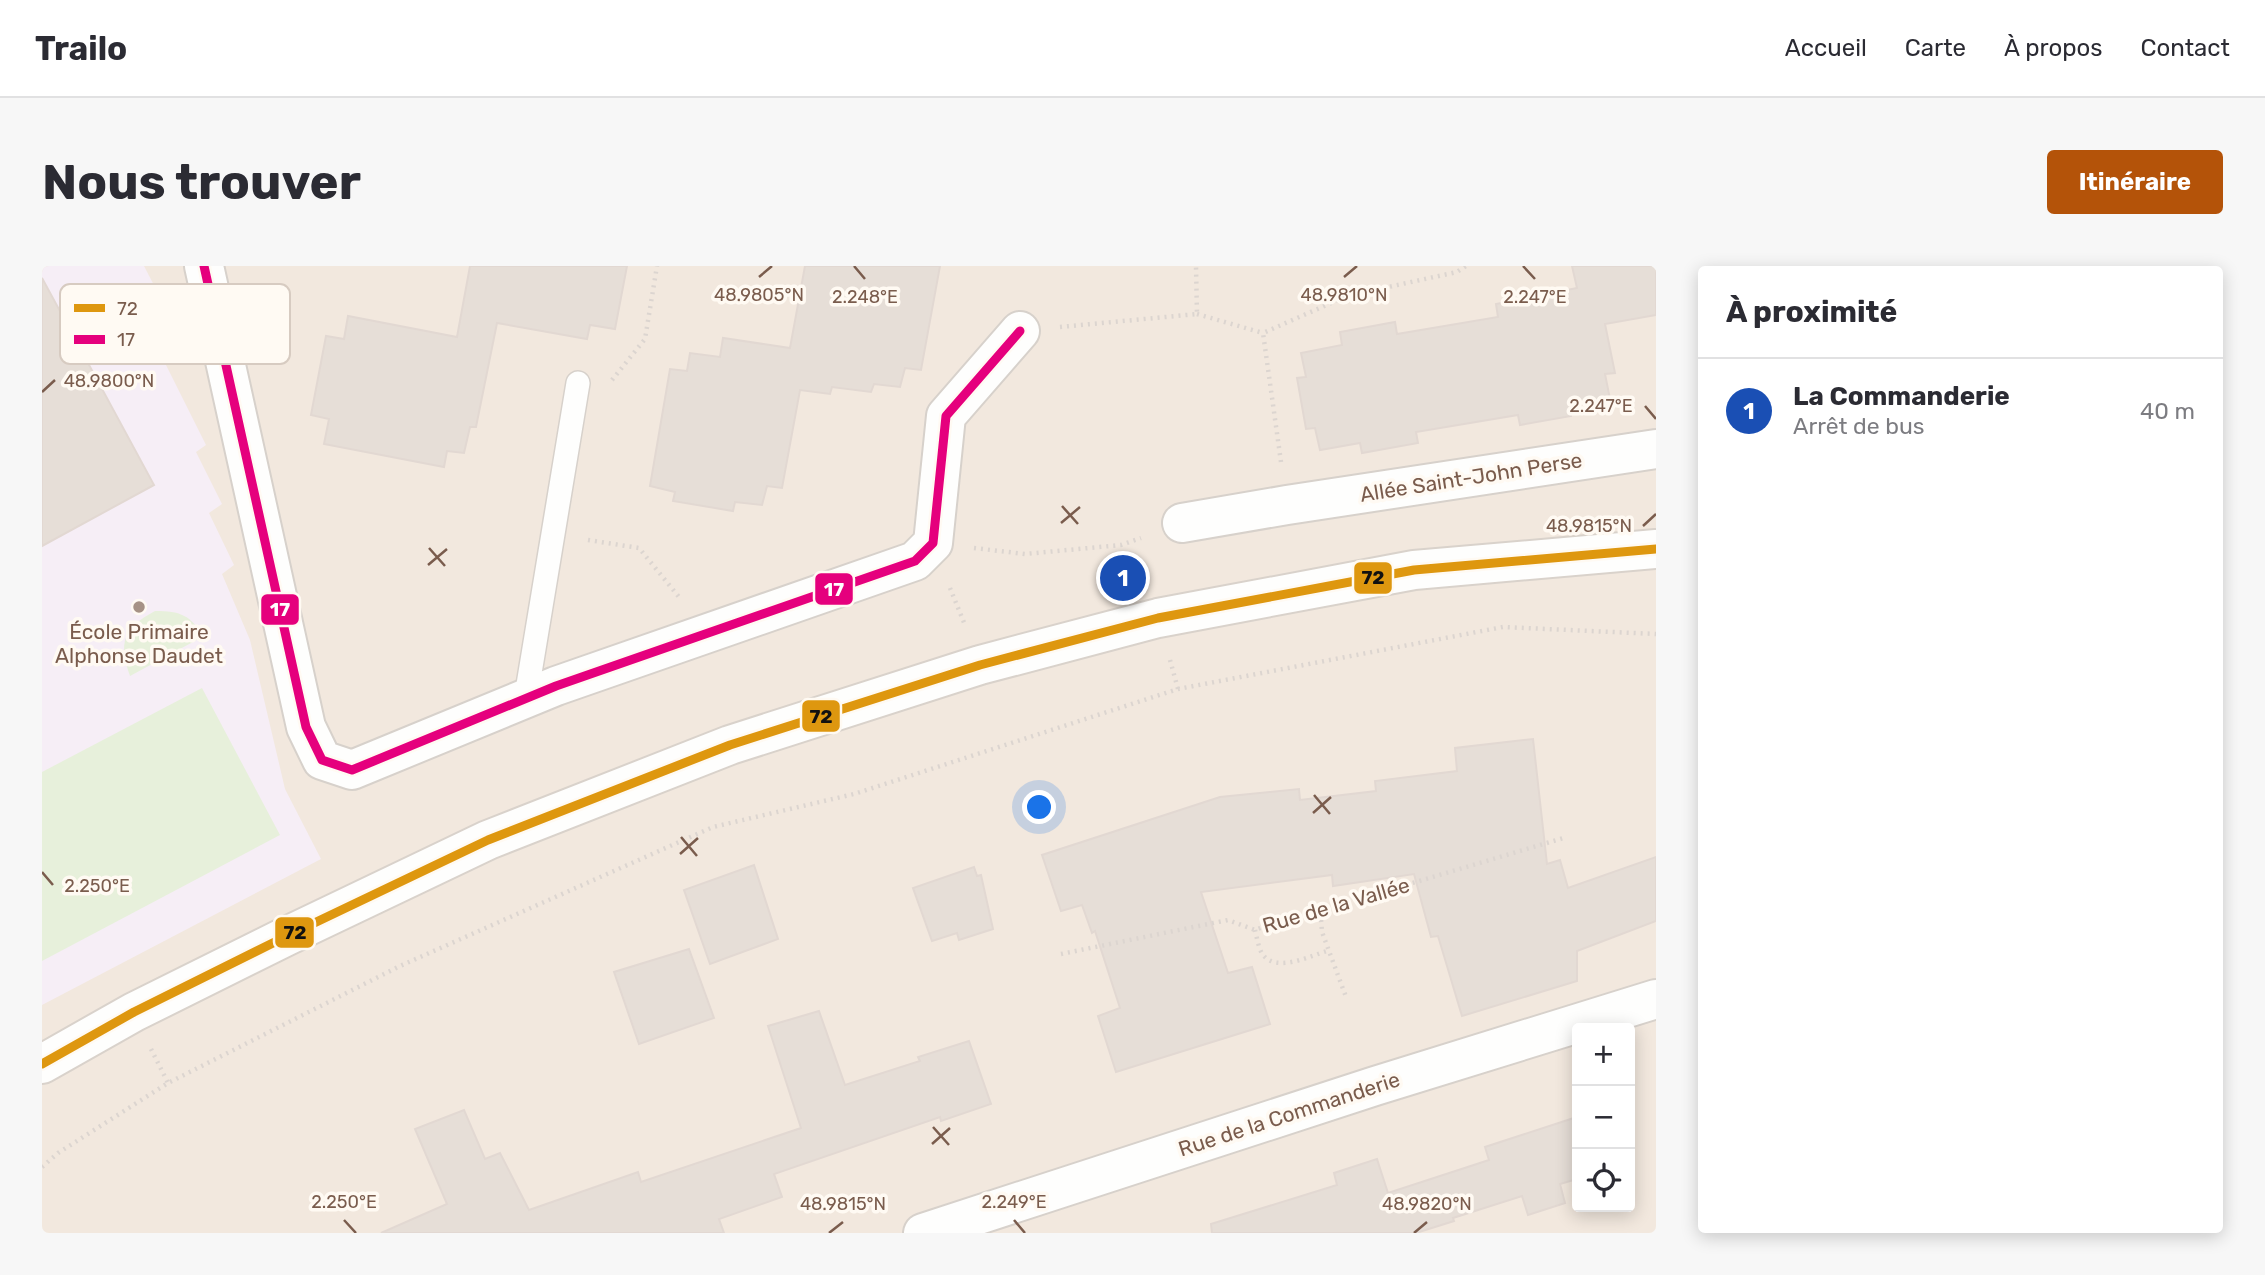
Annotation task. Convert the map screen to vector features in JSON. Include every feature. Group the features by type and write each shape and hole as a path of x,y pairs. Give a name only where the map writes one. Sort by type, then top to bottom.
{"street":[{"path":"204,266 208,284"},
{"path":"226,364 306,727 322,760 352,769 526,697 915,561 933,543 946,416 1020,331"},
{"name":"Allée Saint-John Perse","path":"1182,523 1656,449"},
{"path":"42,1064 146,1006 488,840 730,746 957,672 1158,618 1414,570 1656,550"},
{"name":"Rue de la Commanderie","path":"923,1233 1362,1090 1656,999"}],"lane":[{"path":"526,697 578,383"}],"path":[{"path":"1196,266 1197,314"},
{"path":"1020,331 1197,314 1264,333 1347,296 1458,272 1466,266"},
{"path":"1264,333 1287,505"},
{"path":"933,543 1025,554 1121,545 1182,523"},
{"path":"581,538 639,548 708,632"},
{"path":"42,1167 58,1153 168,1083 400,966 713,827 854,794 1178,689 1503,627 1656,634"},
{"path":"1167,650 1178,689"},
{"name":"Rue de la Vallée","path":"1061,954 1228,920 1255,930 1320,906 1416,882 1567,837"},
{"path":"1320,906 1327,951 1346,997"},
{"path":"1255,930 1262,955 1274,963 1327,951"},
{"path":"147,1041 168,1083"}],"shaded area":[{"path":"42,266 1656,266 1656,1233 42,1233"},
{"name":"École Primaire Alphonse Daudet","path":"42,266 144,266 153,284 60,284 60,364 166,364 206,445 196,452 222,504 209,513 234,565 222,574 250,640 285,789 321,859 42,1005"}],"green space":[{"path":"155,611 184,616 194,623 204,636 130,676 124,654 126,637 136,624"},
{"path":"202,688 280,835 42,961 42,772"}],"building":[{"path":"470,266 627,266 615,329 590,325 587,339 497,323 476,427 470,427 464,453 447,451 444,467 324,444 329,419 311,415 326,336 344,339 348,316 457,337"},
{"path":"805,266 940,266 921,370 905,368 900,387 874,384 871,392 832,387 830,394 800,390 782,488 767,486 762,505 735,502 733,511 673,501 675,492 650,486 670,369 687,371 690,353 720,357 723,338 790,348"},
{"path":"1572,266 1656,266 1656,315 1605,324 1615,373 1605,374 1610,399 1570,406 1571,416 1520,425 1518,415 1416,432 1418,443 1362,453 1360,443 1320,450 1315,428 1306,429 1297,378 1306,377 1301,353 1342,345 1340,332 1395,322 1397,334 1498,317 1496,304 1577,288"},
{"path":"42,278 60,311 60,364 89,364 154,485 42,546"},
{"path":"1533,739 1547,864 1560,860 1568,888 1656,857 1656,921 1577,951 1577,981 1462,1016 1438,936 1431,937 1414,874 1333,886 1332,875 1201,892 1228,973 1252,967 1270,1024 1116,1072 1098,1016 1120,1008 1095,931 1092,933 1082,905 1061,911 1042,855 1220,797 1299,789 1300,800 1376,791 1375,781 1457,771 1455,748"},
{"path":"754,865 778,939 710,964 684,890"},
{"path":"974,867 977,876 981,875 993,929 959,940 957,933 932,941 913,888"},
{"path":"689,949 714,1018 639,1044 614,972"},
{"path":"819,1011 845,1085 920,1061 918,1057 969,1041 991,1104 941,1121 940,1117 774,1174 782,1197 719,1219 724,1233 381,1233 447,1204 415,1129 464,1110 485,1159 500,1153 529,1210 638,1172 641,1182 801,1128 768,1026"},
{"path":"1572,1119 1572,1180 1560,1184 1565,1203 1528,1215 1522,1196 1416,1233 1212,1233 1211,1224 1337,1185 1334,1173 1377,1159 1388,1193 1489,1160 1485,1147"}],"transit line":[{"name":"17","path":"204,266 208,284"},
{"name":"17","path":"226,364 306,727 322,760 352,770 556,686 915,561 933,543 946,416 1020,331"},
{"name":"72","path":"42,1064 134,1012 488,840 730,745 980,665 1158,618 1414,570 1656,549"}],"place":[{"name":"La Commanderie","path":"1123,578"},
{"name":"École Primaire Alphonse Daudet","path":"139,607"}]}
